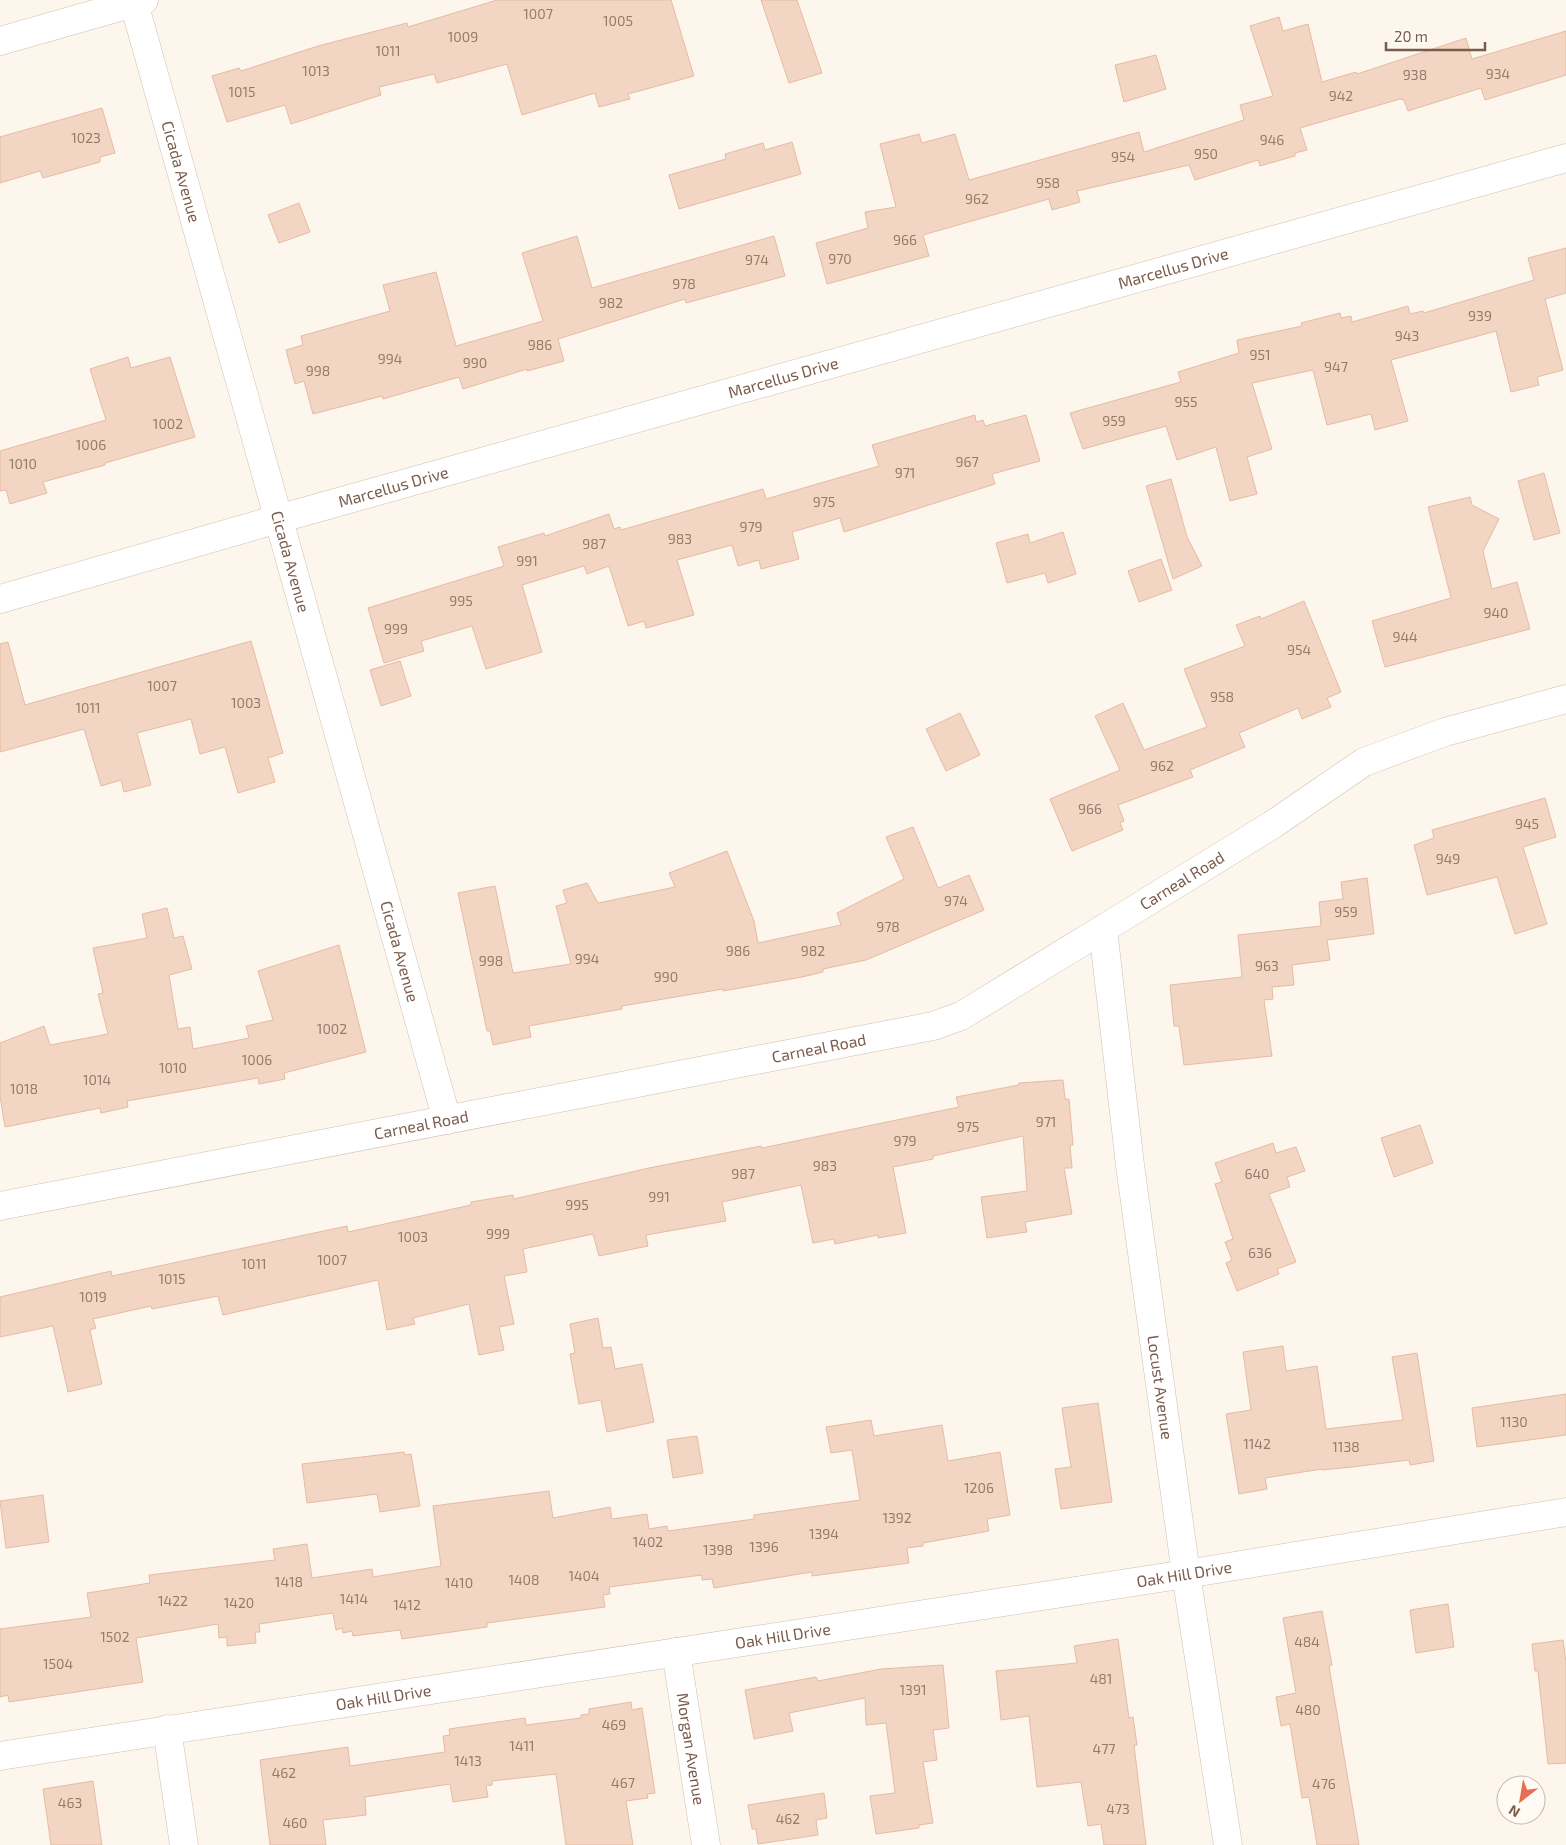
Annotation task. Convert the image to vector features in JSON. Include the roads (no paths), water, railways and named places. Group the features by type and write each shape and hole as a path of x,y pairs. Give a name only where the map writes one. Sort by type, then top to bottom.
{"street":[{"path":"0,41 139,1"},
{"name":"Cicada Avenue","path":"139,1 278,519 447,1120"},
{"name":"Marcellus Drive","path":"0,599 278,519 1566,158"},
{"name":"Carneal Road","path":"0,1206 934,1026 961,1016 1103,929 1272,825 1364,762 1445,732 1566,699"},
{"name":"Locust Avenue","path":"1103,929 1130,1165 1186,1574 1228,1845"},
{"name":"Oak Hill Drive","path":"0,1756 1186,1574 1566,1512"},
{"name":"Morgan Avenue","path":"676,1652 706,1845"},
{"path":"167,1729 184,1845"}]}
